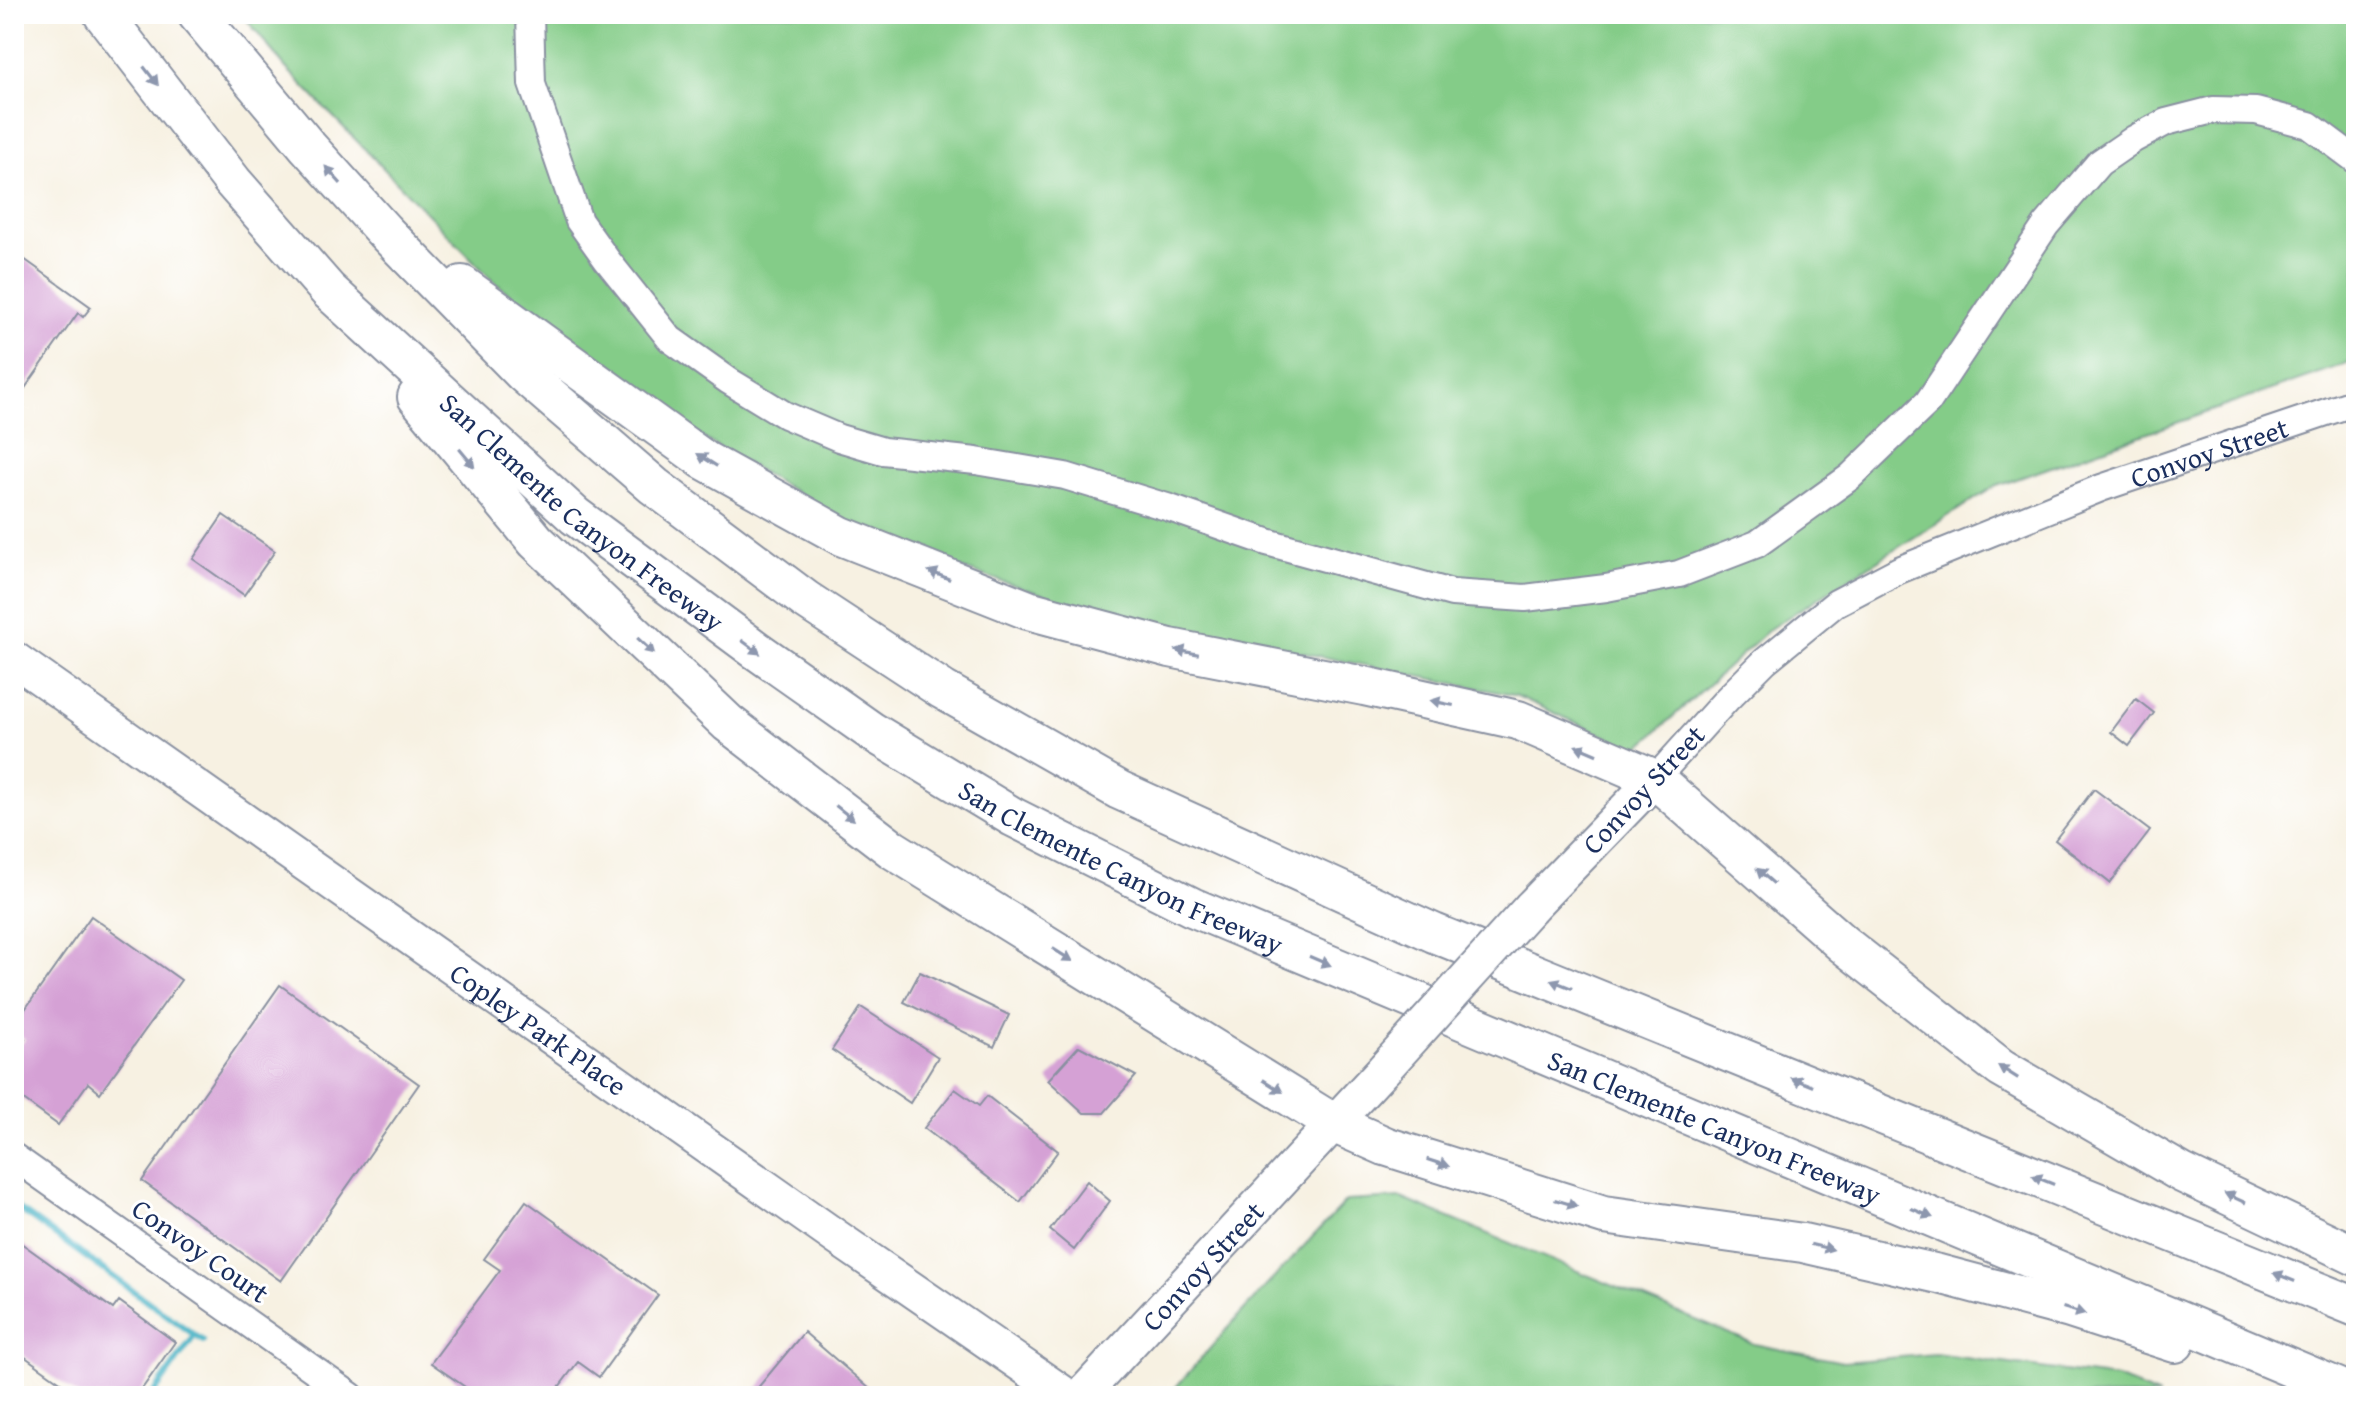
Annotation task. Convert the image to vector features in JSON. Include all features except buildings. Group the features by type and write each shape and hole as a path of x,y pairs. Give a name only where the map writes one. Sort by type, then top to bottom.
{"highway":[{"name":"San Clemente Canyon Freeway","path":"103,14 233,182 328,290 575,516 871,731 1013,817 1192,907 2356,1395"},
{"path":"197,14 308,147 384,231 523,373 667,496 806,600 943,690 1119,790 1434,933 2356,1307"},
{"path":"384,231 704,460 841,536 1028,610 1170,648 1518,720 1655,779 1843,944 2001,1068 2182,1173 2356,1256"},
{"path":"328,290 536,541 728,723 892,849 1333,1123 1385,1146 1604,1215 1803,1243 1939,1274 2055,1305 2258,1369 2304,1375"}],"main road":[{"name":"Copley Park Place","path":"14,659 1067,1396"},
{"name":"Convoy Street","path":"1081,1396 1531,907 1655,779"}],"street":[{"path":"530,14 532,84 579,221 670,339 729,381 785,415 839,438 883,451 976,461 1065,476 1267,542 1452,593 1525,598 1606,588 1679,574 1757,544 1850,477 1928,402 2046,225 2099,163 2166,122 2213,110 2256,111 2309,125 2356,160"},
{"name":"Convoy Street","path":"1655,779 1765,661 1836,603 1899,570 2101,488 2356,402"},
{"name":"Convoy Court","path":"14,1157 351,1396"}],"green space":[{"path":"242,14 2356,14 2356,360 1994,487 1771,628 1636,750 1517,696 1095,611 885,544 675,422 493,281 285,67"},
{"path":"1401,1198 1754,1344 1843,1362 1935,1354 2117,1378 2159,1396 1168,1396 1346,1201"}],"waterway":[{"path":"16,1207 203,1341"},
{"path":"152,1396 195,1335"}]}
